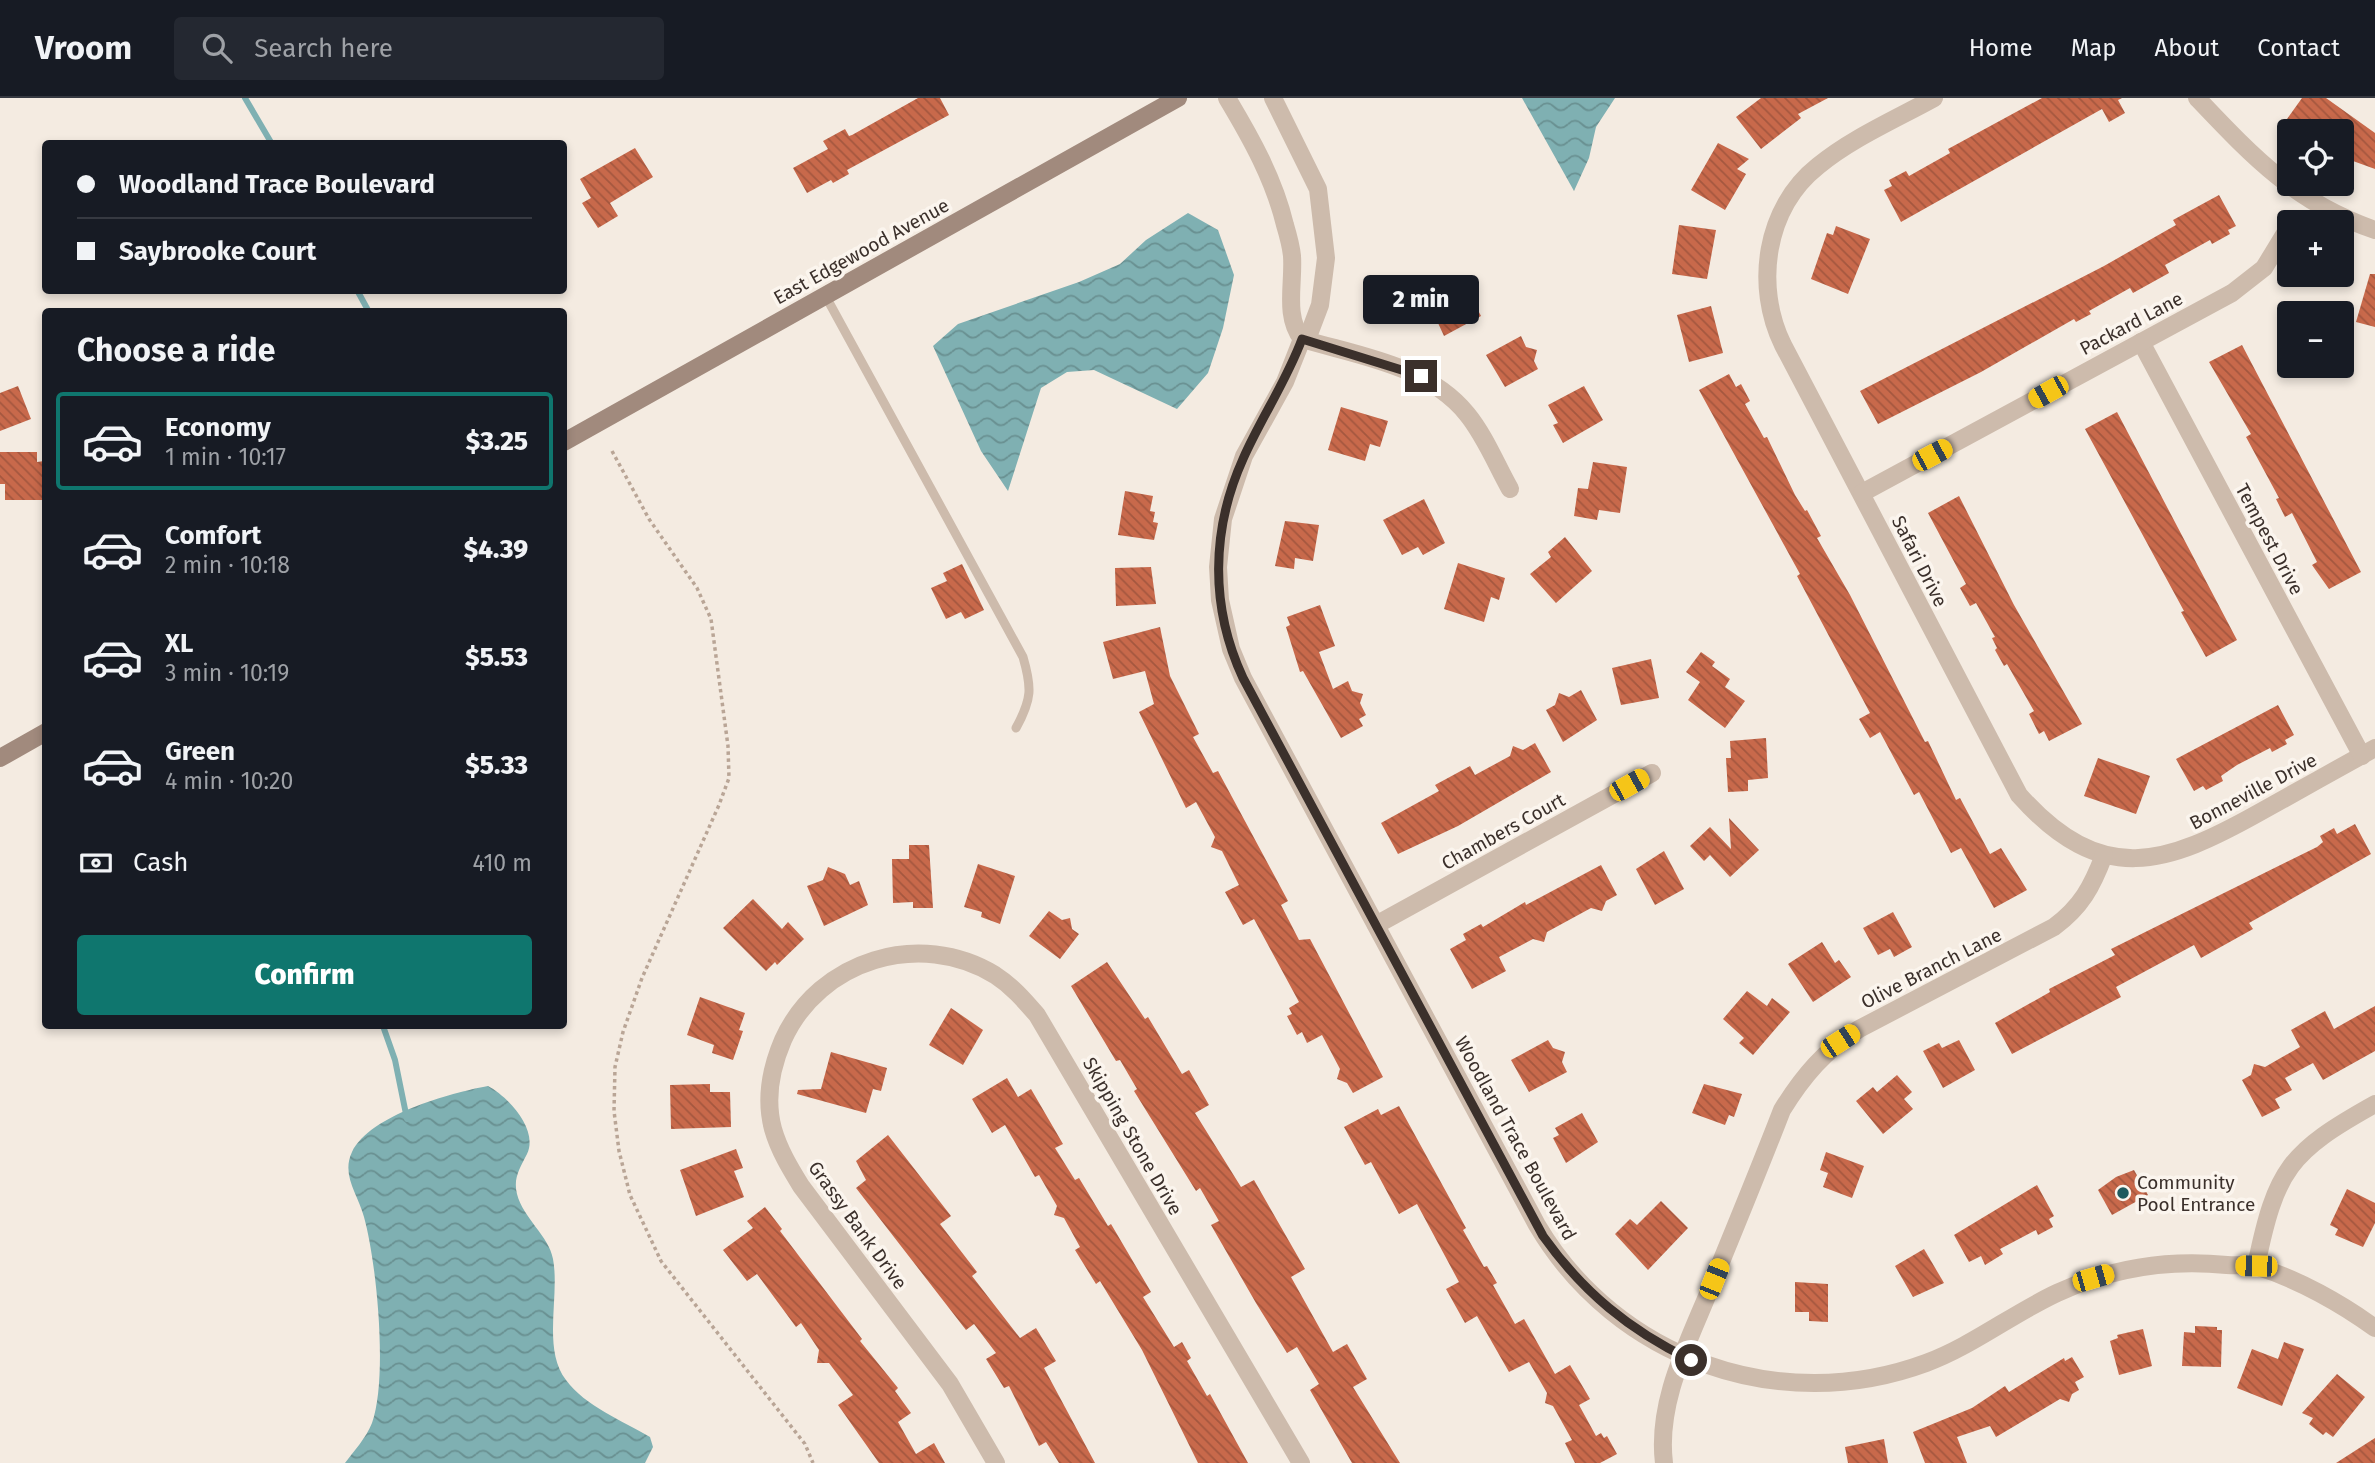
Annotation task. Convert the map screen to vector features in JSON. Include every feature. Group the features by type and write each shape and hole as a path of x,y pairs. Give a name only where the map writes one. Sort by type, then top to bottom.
{"main road":[{"name":"East Edgewood Avenue","path":"567,440 1178,98"},
{"path":"0,758 42,734"}],"street":[{"path":"1227,98 1251,139 1281,211 1292,255 1291,305 1296,331 1302,339 1412,372 1444,392 1477,428 1510,489"},
{"name":"Woodland Trace Boulevard","path":"1273,98 1318,189 1326,258 1320,305 1309,334 1302,339 1285,382 1244,456 1229,492 1219,546 1221,610 1231,649 1243,678 1537,1224 1558,1257 1608,1310 1640,1333 1682,1356 1734,1374 1812,1384 1867,1379 1926,1363 2057,1293 2116,1271 2189,1262 2256,1266 2339,1305 2375,1328"},
{"name":"Safari Drive","path":"1934,98 1819,165 1800,184 1782,211 1771,244 1767,285 1775,328 2019,795 2052,828 2104,855"},
{"path":"2197,98 2241,144 2302,197 2375,230"},
{"path":"2296,210 2302,197"},
{"name":"Packard Lane","path":"1862,493 2253,280 2277,251"},
{"name":"Tempest Drive","path":"2141,342 2368,752"},
{"name":"Bonneville Drive","path":"2104,855 2138,858 2175,854 2206,842 2368,752"},
{"name":"Chambers Court","path":"1376,925 1651,772"},
{"name":"Olive Branch Lane","path":"1664,1463 1661,1434 1664,1412 1682,1356 1782,1110 1801,1079 1840,1041 1859,1028 2054,927 2074,912 2091,890 2104,855"},
{"name":"Skipping Stone Drive","path":"846,970 887,957 917,953 975,965 1016,990 1037,1015 1301,1463"},
{"name":"Grassy Bank Drive","path":"846,970 816,994 790,1026 774,1063 769,1093 773,1127 785,1159 801,1186 950,1384 996,1463"},
{"path":"2256,1266 2268,1209 2286,1172 2314,1141 2375,1104"}],"lane":[{"path":"825,295 1023,657 1031,686 1026,709 1016,728"}],"path":[{"path":"612,451 649,519 697,588 711,619 728,746 729,778 642,978 623,1032 614,1089 619,1151 630,1195 661,1261 804,1444 813,1463"}],"water":[{"path":"1522,98 1615,98 1596,127 1589,158 1574,191"},
{"path":"1188,213 1218,230 1234,275 1223,328 1208,373 1177,409 1094,370 1067,372 1041,388 1008,491 981,451 933,346 958,324 1079,282 1120,264 1146,240"},
{"path":"488,1086 512,1105 529,1134 530,1144 518,1173 516,1188 520,1203 547,1243 553,1259 553,1338 559,1367 566,1380 583,1398 650,1437 653,1447 645,1463 345,1463 372,1423 377,1403 380,1350 369,1238 349,1177 352,1152 361,1139 393,1117 433,1100"}],"building":[{"path":"918,98 940,98 949,115 847,170 849,174 833,183 831,180 807,193 793,168 828,149 823,141 845,129 849,136 852,135"},
{"path":"1761,98 1828,98 1798,114 1801,118 1761,149 1736,117"},
{"path":"2042,98 2122,98 2118,100 2125,113 2109,122 2102,109 1901,222 1884,190 1892,186 1889,180 1906,171 1909,176 1950,153 1948,149"},
{"path":"2302,98 2326,98 2375,133 2375,169 2354,161 2354,119 2287,119"},
{"path":"1718,143 1749,159 1737,169 1746,174 1725,210 1691,190"},
{"path":"635,148 653,177 610,203 618,216 598,228 582,203 591,198 580,179"},
{"path":"2219,195 2236,226 2228,230 2230,234 2212,244 2210,240 2165,265 2169,273 2133,293 2130,288 2089,311 2091,314 2076,322 2074,319 1981,372 1878,424 1860,391 2104,266 2176,225 2173,220"},
{"path":"1679,225 1716,230 1707,279 1672,274"},
{"path":"1836,226 1870,239 1848,294 1811,279 1827,233 1833,235"},
{"path":"2370,274 2375,274 2375,327 2356,322"},
{"path":"1462,280 1481,316 1444,336 1427,299"},
{"path":"1711,306 1723,353 1689,362 1677,315"},
{"path":"1521,336 1526,347 1537,350 1534,361 1538,369 1505,387 1486,355"},
{"path":"2242,345 2361,572 2329,589 2312,565 2317,562 2292,513 2285,517 2276,499 2279,498 2246,437 2251,434 2209,362"},
{"path":"1729,374 1736,387 1741,384 1750,401 1745,404 1764,438 1767,437 1795,495 1805,511 1807,510 1821,536 1817,538 1850,595 1925,742 1928,741 1956,800 1960,798 1990,854 2001,848 2027,890 1994,908 1961,848 1951,853 1919,792 1914,795 1880,732 1870,738 1859,719 1870,713 1797,576 1800,574 1699,390"},
{"path":"18,386 31,419 0,431 0,393"},
{"path":"1584,386 1603,420 1563,443 1553,425 1558,423 1548,405"},
{"path":"1341,407 1388,421 1380,447 1370,444 1365,461 1328,450"},
{"path":"2117,412 2237,640 2206,657 2181,612 2184,611 2085,429"},
{"path":"0,452 37,452 37,462 42,461 42,500 5,500 5,484 0,484"},
{"path":"1593,462 1627,467 1620,513 1599,510 1597,520 1574,516 1578,488 1588,489"},
{"path":"1125,491 1153,496 1150,511 1155,512 1153,522 1158,523 1154,540 1118,535"},
{"path":"1959,496 2014,605 2082,724 2049,741 2044,731 2039,734 2029,714 2034,711 2007,664 2004,666 1995,650 1997,648 1992,638 1995,637 1976,603 1970,606 1960,588 1966,584 1928,513"},
{"path":"1424,499 1445,543 1423,555 1418,547 1402,555 1383,520"},
{"path":"1285,521 1319,525 1313,561 1295,558 1294,569 1275,566"},
{"path":"1565,537 1592,571 1556,603 1530,574 1551,557 1548,552"},
{"path":"1458,563 1505,578 1499,600 1491,597 1484,622 1444,609"},
{"path":"962,564 984,610 965,619 961,612 946,619 931,588 947,581 943,573"},
{"path":"1151,567 1156,604 1116,606 1115,568"},
{"path":"1320,605 1335,646 1319,652 1333,689 1348,681 1352,691 1363,694 1360,703 1366,715 1359,719 1363,726 1341,738 1303,671 1300,672 1286,627 1290,625 1287,617"},
{"path":"1160,627 1170,676 1199,734 1193,737 1213,773 1218,771 1288,901 1281,905 1299,940 1310,939 1383,1077 1353,1093 1347,1083 1337,1079 1340,1069 1322,1035 1307,1043 1302,1032 1297,1035 1287,1016 1292,1014 1289,1008 1299,1002 1254,919 1243,925 1225,892 1239,885 1222,851 1211,847 1215,837 1196,802 1186,808 1139,712 1154,704 1145,671 1113,679 1103,642"},
{"path":"1701,652 1715,662 1712,666 1730,679 1725,687 1745,701 1725,728 1688,700 1700,682 1686,672"},
{"path":"1651,659 1659,698 1621,705 1612,668"},
{"path":"1581,690 1597,720 1563,742 1546,710 1555,705 1559,693 1569,697"},
{"path":"2278,705 2294,735 2285,740 2287,744 2272,752 2270,748 2237,765 2221,776 2223,781 2206,790 2203,786 2194,791 2176,759"},
{"path":"1766,738 1768,778 1748,780 1748,791 1728,792 1726,758 1731,758 1730,741"},
{"path":"1535,743 1551,772 1458,826 1398,854 1381,823 1439,791 1435,785 1470,766 1475,775 1510,756 1513,746 1523,750"},
{"path":"2098,758 2150,776 2136,814 2084,796"},
{"path":"1729,818 1759,850 1730,877 1710,855 1704,861 1690,846 1710,827 1731,849"},
{"path":"2355,824 2371,854 2249,923 2253,929 2201,958 2194,945 2116,987 2121,997 2012,1054 1995,1023 2050,992 2049,989 2115,955 2111,949 2317,847 2323,842 2320,836 2334,828 2337,834"},
{"path":"909,845 929,845 933,908 913,908 913,902 893,903 892,859 909,859"},
{"path":"1664,851 1684,889 1655,905 1636,869"},
{"path":"978,864 1015,876 1000,924 981,917 982,912 964,907"},
{"path":"1601,865 1617,895 1606,901 1602,911 1591,908 1547,932 1544,942 1533,939 1499,957 1506,971 1472,989 1450,949 1466,940 1463,934 1481,924 1483,927 1525,902 1526,905"},
{"path":"828,867 845,874 850,885 859,881 868,905 824,926 807,886 823,880"},
{"path":"753,899 782,929 788,922 804,939 777,965 775,962 766,971 723,928"},
{"path":"1049,911 1062,920 1070,918 1072,929 1079,934 1060,959 1029,936"},
{"path":"1893,912 1912,947 1894,957 1890,949 1878,955 1863,928"},
{"path":"1822,942 1835,963 1839,960 1851,977 1813,1002 1788,964"},
{"path":"1107,962 1145,1019 1148,1017 1182,1074 1189,1070 1209,1105 1195,1113 1241,1187 1254,1180 1305,1269 1291,1277 1333,1352 1347,1344 1367,1379 1353,1387 1400,1463 1352,1463 1310,1390 1319,1384 1297,1347 1287,1353 1256,1303 1211,1225 1219,1221 1200,1188 1196,1191 1134,1091 1137,1089 1120,1060 1116,1061 1071,986"},
{"path":"1747,991 1767,1006 1772,998 1790,1012 1753,1055 1739,1043 1744,1038 1723,1019"},
{"path":"700,997 745,1013 739,1030 743,1031 733,1060 712,1053 714,1045 687,1035"},
{"path":"2375,1006 2375,1051 2323,1080 2313,1063 2285,1078 2292,1090 2275,1099 2280,1108 2262,1117 2242,1080 2251,1075 2254,1064 2265,1067 2300,1047 2291,1030 2325,1011 2334,1029"},
{"path":"951,1008 983,1030 963,1065 929,1045"},
{"path":"1548,1040 1553,1048 1565,1052 1562,1062 1567,1072 1529,1092 1511,1060"},
{"path":"1959,1040 1975,1070 1943,1088 1923,1051 1939,1043 1942,1048"},
{"path":"831,1052 887,1068 881,1091 873,1089 866,1113 797,1094 798,1090 821,1089"},
{"path":"1897,1075 1912,1092 1904,1099 1913,1109 1883,1134 1856,1101 1873,1087 1877,1092"},
{"path":"1007,1078 1018,1097 1031,1089 1063,1144 1055,1148 1075,1180 1079,1178 1108,1226 1111,1224 1151,1292 1143,1297 1174,1347 1182,1342 1191,1358 1187,1361 1207,1396 1210,1394 1248,1463 1198,1463 1142,1350 1100,1281 1096,1284 1075,1250 1080,1247 1064,1218 1054,1215 1057,1206 1039,1175 1035,1177 1005,1125 992,1133 972,1099"},
{"path":"710,1084 710,1092 730,1092 731,1127 671,1129 670,1085"},
{"path":"1704,1084 1742,1094 1734,1117 1729,1115 1725,1125 1692,1113"},
{"path":"1399,1106 1466,1228 1463,1230 1484,1267 1487,1266 1497,1283 1493,1285 1515,1324 1524,1319 1555,1374 1570,1365 1590,1399 1579,1405 1596,1436 1601,1433 1604,1438 1607,1436 1617,1454 1600,1463 1575,1463 1565,1443 1572,1440 1553,1406 1545,1403 1547,1393 1529,1362 1509,1372 1477,1316 1465,1323 1446,1289 1459,1282 1417,1204 1399,1214 1371,1162 1365,1165 1344,1127 1378,1109 1381,1115"},
{"path":"1582,1113 1598,1142 1566,1163 1553,1138 1559,1135 1555,1128"},
{"path":"888,1135 951,1216 940,1224 977,1272 972,1276 1020,1338 1036,1328 1056,1361 1044,1368 1095,1463 1059,1463 1046,1442 1039,1446 1009,1386 1004,1388 986,1359 996,1353 974,1324 966,1330 856,1188 866,1180 856,1161"},
{"path":"736,1149 743,1168 734,1171 744,1197 696,1216 680,1170"},
{"path":"1826,1152 1864,1166 1852,1198 1823,1187 1828,1173 1820,1170"},
{"name":"Community Pool Entrance","path":"2134,1170 2148,1195 2112,1215 2098,1190 2116,1177"},
{"path":"2037,1185 2054,1216 2049,1219 2053,1227 2038,1235 2036,1230 2000,1249 2003,1254 1985,1265 1981,1256 1969,1262 1954,1235"},
{"path":"2347,1189 2375,1203 2375,1223 2363,1247 2335,1235 2338,1229 2330,1225"},
{"path":"1661,1201 1688,1228 1648,1270 1615,1234 1630,1219 1637,1225"},
{"path":"765,1207 782,1229 780,1231 862,1339 860,1341 898,1388 895,1391 911,1413 898,1422 916,1454 934,1443 945,1463 879,1463 838,1405 853,1395 829,1363 817,1363 819,1350 801,1323 796,1327 757,1274 747,1281 723,1250 753,1228 747,1221"},
{"path":"1924,1249 1944,1283 1913,1297 1895,1266"},
{"path":"1795,1282 1828,1284 1828,1322 1809,1321 1809,1312 1795,1312"},
{"path":"2195,1326 2217,1327 2217,1330 2222,1330 2221,1367 2182,1366 2184,1332 2195,1333"},
{"path":"2143,1329 2152,1366 2119,1375 2110,1341 2118,1338 2117,1335"},
{"path":"2284,1342 2304,1349 2282,1406 2237,1388 2252,1349 2278,1359"},
{"path":"2072,1357 2084,1377 2075,1382 2079,1390 2072,1394 2069,1402 2060,1399 1996,1437 1990,1426 1957,1437 1967,1463 1925,1463 1913,1432 1972,1408 2005,1386 2009,1392 2064,1358 2065,1361"},
{"path":"2337,1374 2365,1397 2333,1437 2326,1432 2323,1435 2309,1424 2313,1418 2302,1413"},
{"path":"2375,1438 2375,1463 2336,1463"},
{"path":"1884,1439 1888,1463 1848,1463 1845,1447"}],"waterway":[{"path":"245,98 270,140"},
{"path":"359,294 367,308"},
{"path":"384,1029 395,1060 407,1119"}],"place":[{"name":"Community Pool Entrance","path":"2123,1193"}],"route":[{"path":"1421,376 1302,339 1285,382 1244,456 1226,505 1220,533 1218,566 1221,610 1226,631 1243,678 1543,1236 1580,1283 1608,1310 1640,1333 1691,1360"}]}
